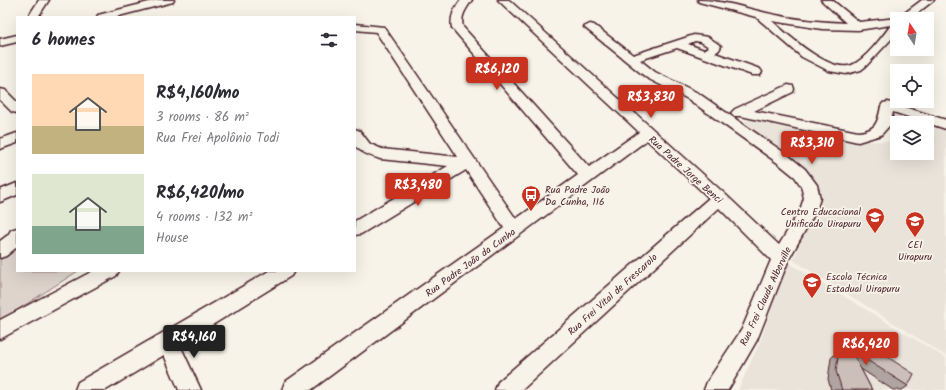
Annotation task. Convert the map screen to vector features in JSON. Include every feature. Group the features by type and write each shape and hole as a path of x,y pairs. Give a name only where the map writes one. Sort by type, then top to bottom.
{"street":[{"path":"34,16 44,0"},
{"path":"139,0 149,5"},
{"path":"107,16 169,0"},
{"path":"467,0 457,14 456,22 458,28 588,176"},
{"name":"Rua Padre Jorge Benci","path":"503,0 719,198 781,258"},
{"path":"703,0 760,16 815,26 858,27 890,22"},
{"path":"826,0 858,27"},
{"path":"913,12 929,0"},
{"path":"760,16 813,59 823,64 846,70 858,67 890,34"},
{"path":"356,27 380,29 466,162 514,230"},
{"name":"Rua Frei Claude Alberville","path":"590,27 651,75 693,96 784,160 800,173 809,185 812,198 808,212 781,258 750,334 715,390"},
{"path":"0,43 16,38"},
{"path":"632,59 677,44 756,72"},
{"path":"725,119 788,89"},
{"path":"2,98 16,108"},
{"path":"740,112 858,137 874,135 879,132 884,122 888,106 946,125"},
{"name":"Rua Padre João da Cunha","path":"293,390 647,133"},
{"path":"0,144 16,138"},
{"path":"357,141 369,150 380,154 466,162"},
{"path":"356,228 466,162"},
{"path":"0,196 16,189"},
{"name":"Rua Frei Vital de Frescarolo","path":"506,390 719,198"},
{"path":"0,251 16,237"},
{"path":"40,308 85,272"},
{"path":"0,330 108,272"},
{"path":"86,390 283,272"},
{"path":"168,341 190,390"}],"shaded area":[{"path":"888,110 905,116 890,116 890,120 884,118"},
{"name":"Centro Educacional Unificado Uirapuru","path":"752,119 859,140 890,142 890,160 934,160 934,126 946,130 946,356 793,260 822,194 808,176 743,125 743,121"},
{"path":"16,246 16,272 76,272 0,321 0,260"},
{"name":"Escola Técnica Estadual Uirapuru","path":"786,261 946,358 946,390 738,390 762,337"}],"building":[{"path":"850,333 914,374 908,386 851,350 872,390 842,390 836,371 839,350 849,357 848,339"}],"place":[{"name":"Rua Padre João Da Cunha, 116","path":"531,212"},
{"name":"Centro Educacional Unificado Uirapuru","path":"875,234"},
{"name":"CEI Uirapuru","path":"915,238"},
{"name":"Escola Técnica Estadual Uirapuru","path":"812,299"}]}
